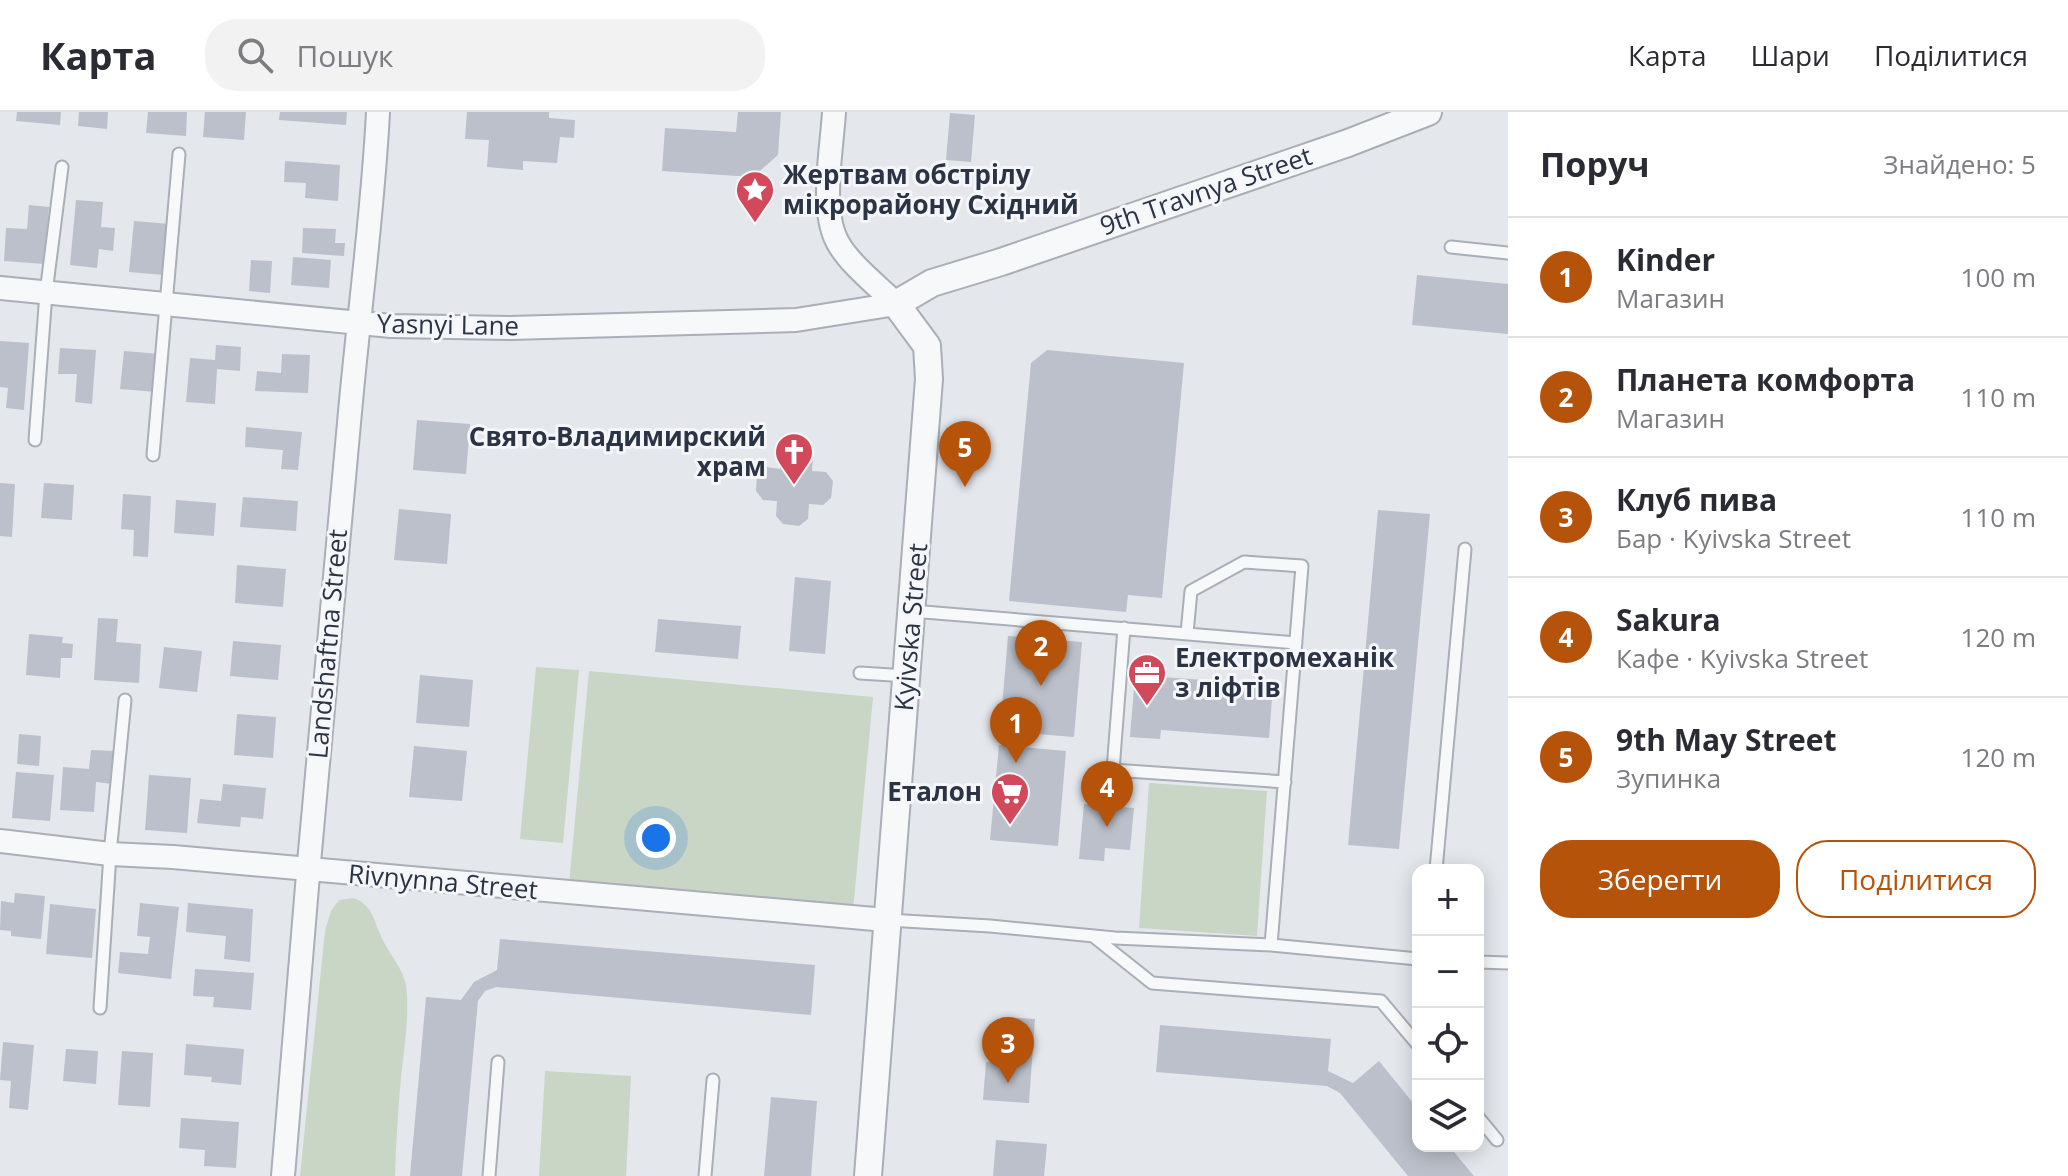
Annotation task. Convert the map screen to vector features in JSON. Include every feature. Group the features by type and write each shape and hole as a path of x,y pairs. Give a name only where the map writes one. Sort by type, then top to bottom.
{"street":[{"name":"Landshaftna Street","path":"283,1176 307,868 375,173 378,112"},
{"name":"Kyivska Street","path":"834,112 829,199 831,224 837,242 896,304 927,346 929,360 868,1176"},
{"name":"9th Travnya Street","path":"896,304 932,283 1348,143 1428,112"},
{"name":"Yasnyi Lane","path":"0,288 168,302 358,323 510,328 796,320 896,304"},
{"name":"Rivnynna Street","path":"0,841 110,854 307,868 402,879 886,920"}],"lane":[{"path":"153,455 179,154"},
{"path":"35,440 46,293 62,167"},
{"path":"1451,247 1508,253"},
{"path":"1437,864 1465,549"},
{"path":"1187,633 1191,591 1244,562 1302,566 1271,945"},
{"path":"912,611 1296,643"},
{"path":"1124,628 1113,770 1285,782"},
{"path":"860,673 907,676"},
{"path":"100,1008 110,854 125,700"},
{"path":"886,920 1093,936 1271,945 1412,958"},
{"path":"1093,936 1152,983 1381,1001 1412,1038"},
{"path":"1484,962 1508,963"},
{"path":"489,1176 498,1062"},
{"path":"705,1176 713,1080"},
{"path":"1484,1124 1497,1140"}],"green space":[{"path":"536,667 579,670 563,843 520,839"},
{"path":"589,671 873,697 853,911 569,884"},
{"path":"1149,783 1267,791 1257,936 1139,928"},
{"path":"354,898 372,914 406,985 407,1020 395,1176 300,1176 325,931 331,911 339,900"},
{"path":"545,1071 631,1076 626,1176 539,1176"}],"building":[{"path":"17,112 61,112 60,125 16,121"},
{"path":"79,112 108,112 107,129 78,126"},
{"path":"148,112 187,112 186,136 146,133"},
{"path":"205,112 246,112 244,140 203,137"},
{"path":"280,112 347,112 346,125 279,120"},
{"path":"467,112 549,112 549,118 575,120 574,138 560,137 557,163 523,161 523,170 487,167 489,140 465,139"},
{"path":"738,112 781,112 778,155 753,177 662,171 665,128 736,132"},
{"path":"950,113 975,115 971,162 946,160"},
{"path":"285,161 340,165 338,201 305,198 306,183 284,182"},
{"path":"76,200 103,202 101,227 115,228 113,251 99,249 97,268 70,265"},
{"path":"29,205 49,207 44,264 4,261 6,228 27,229"},
{"path":"134,221 170,224 164,275 129,272"},
{"path":"303,228 336,229 335,243 345,243 344,256 302,253"},
{"path":"293,257 331,260 329,288 291,285"},
{"path":"251,260 272,261 270,293 249,291"},
{"path":"1417,275 1508,284 1508,334 1412,325"},
{"path":"0,341 29,343 24,410 6,408 8,388 0,387"},
{"path":"216,345 241,347 240,371 217,369 215,404 186,402 190,358 215,360"},
{"path":"60,348 96,350 92,404 75,402 77,374 58,374"},
{"path":"1047,350 1184,363 1162,598 1128,595 1126,612 1009,601 1031,363"},
{"path":"124,351 160,354 156,392 120,389"},
{"path":"282,354 310,355 308,393 255,391 257,371 281,373"},
{"path":"417,420 470,424 466,474 413,470"},
{"path":"246,427 302,432 298,470 281,469 283,450 245,447"},
{"name":"Свято-Владимирский храм","path":"789,447 806,448 813,456 812,471 826,472 833,481 831,498 823,505 809,504 808,519 799,526 783,524 776,516 777,501 763,500 756,491 757,474 766,467 780,469 781,454"},
{"path":"0,483 15,484 12,537 0,536"},
{"path":"44,483 74,485 72,520 41,518"},
{"path":"123,494 151,496 148,557 133,556 134,530 121,529"},
{"path":"243,497 298,501 296,531 240,527"},
{"path":"176,500 216,503 214,536 174,533"},
{"path":"399,509 451,514 447,564 394,560"},
{"path":"1378,510 1430,514 1399,849 1348,845"},
{"path":"237,565 286,569 283,607 235,603"},
{"path":"795,577 831,581 825,654 789,651"},
{"path":"98,618 118,619 116,642 141,644 139,683 94,680"},
{"path":"658,619 741,626 738,659 655,652"},
{"path":"29,634 63,637 62,643 73,644 72,658 61,658 60,678 26,675"},
{"path":"1008,636 1082,642 1074,737 1000,731"},
{"path":"233,641 281,645 278,680 230,676"},
{"path":"164,647 202,651 197,692 159,688"},
{"path":"420,675 473,680 469,727 416,723"},
{"path":"1135,675 1273,685 1269,738 1161,730 1160,739 1130,737"},
{"path":"237,714 276,717 273,758 234,755"},
{"path":"19,734 41,736 39,766 17,764"},
{"path":"999,745 1066,751 1058,846 990,840"},
{"path":"414,746 467,751 462,801 409,797"},
{"path":"91,750 115,751 112,784 96,782 94,812 60,810 63,767 89,769"},
{"path":"16,772 54,775 50,821 12,818"},
{"path":"149,775 191,778 187,833 145,830"},
{"path":"223,784 266,788 263,819 241,817 240,827 197,823 200,799 221,801"},
{"path":"1084,804 1134,808 1130,850 1105,848 1104,861 1079,859"},
{"path":"15,893 45,896 41,939 11,936 11,931 0,930 1,901 14,903"},
{"path":"140,903 179,907 171,979 118,973 120,952 148,954 150,937 137,936"},
{"path":"188,903 253,909 250,962 224,959 226,936 186,932"},
{"path":"50,904 96,909 92,958 46,954"},
{"path":"500,939 815,965 811,1015 496,987 485,991 478,1001 462,1176 410,1176 426,997 461,1000 474,982 497,970"},
{"path":"195,969 254,973 251,1010 213,1007 214,997 193,996"},
{"path":"1002,1017 1035,1019 1029,1103 983,1100 986,1062 999,1063"},
{"path":"1160,1025 1331,1039 1328,1071 1353,1083 1379,1061 1412,1102 1412,1152 1454,1152 1474,1176 1408,1176 1340,1093 1327,1086 1156,1072"},
{"path":"3,1042 34,1045 28,1110 9,1108 11,1081 0,1080"},
{"path":"186,1044 244,1049 241,1085 211,1082 212,1077 184,1075"},
{"path":"66,1049 98,1051 96,1084 63,1081"},
{"path":"122,1051 153,1053 150,1107 118,1105"},
{"path":"771,1097 817,1101 811,1176 764,1176"},
{"path":"181,1118 239,1122 236,1168 204,1166 205,1150 179,1148"},
{"path":"996,1140 1047,1144 1044,1176 993,1176"}],"place":[{"name":"Жертвам обстрілу мікрорайону Східний","path":"755,224"},
{"name":"Свято-Владимирский храм","path":"794,486"},
{"name":"9th May Street","path":"965,487"},
{"name":"Планета комфорта","path":"1041,686"},
{"name":"Електромеханік з ліфтів","path":"1147,707"},
{"name":"Kinder","path":"1016,763"},
{"name":"Еталон","path":"1010,826"},
{"name":"Sakura","path":"1107,827"},
{"name":"Клуб пива","path":"1008,1083"}]}
